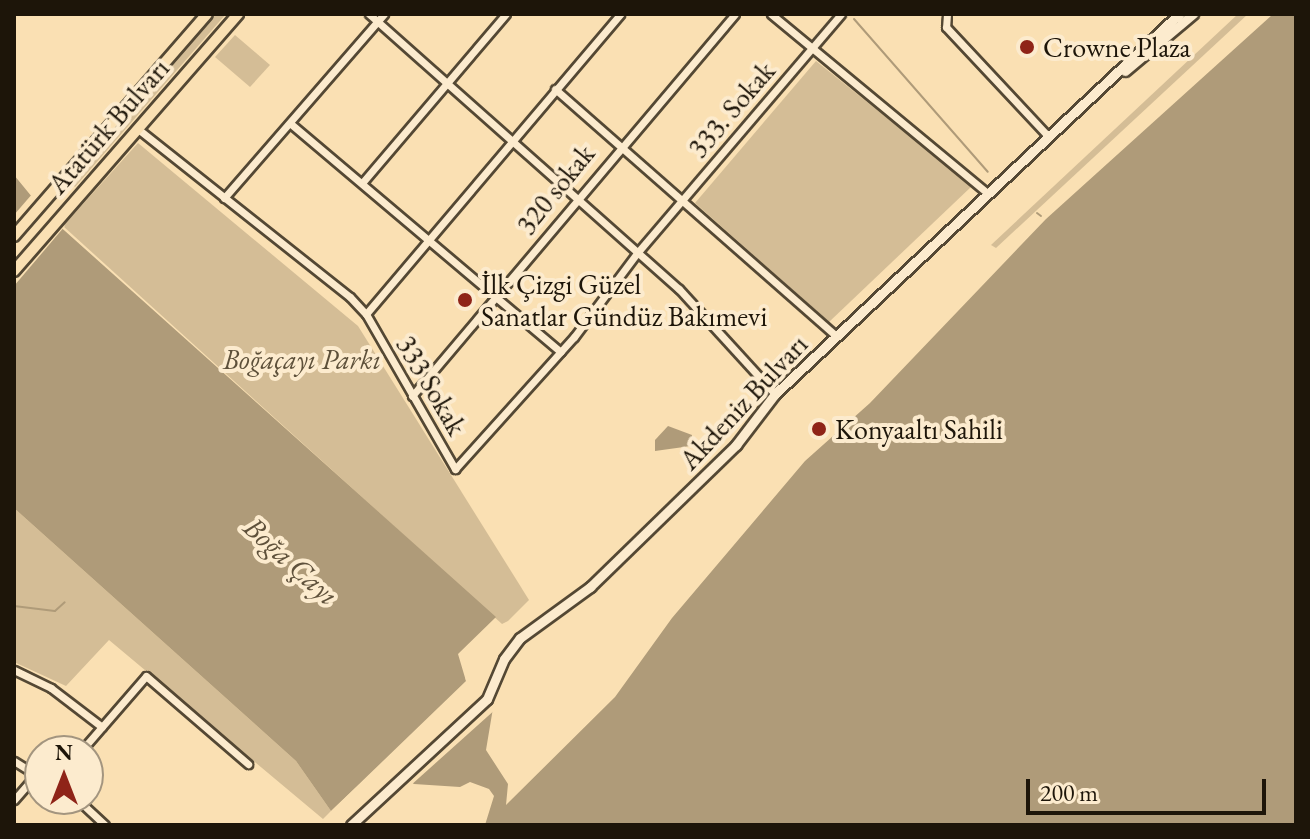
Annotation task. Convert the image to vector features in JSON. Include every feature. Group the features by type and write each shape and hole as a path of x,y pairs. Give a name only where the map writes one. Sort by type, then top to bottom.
{"main road":[{"name":"Atatürk Bulvarı","path":"14,236 207,14"},
{"name":"Atatürk Bulvarı","path":"14,271 238,14"},
{"name":"Akdeniz Bulvarı","path":"351,825 487,699 514,645 590,587 736,445 775,394 1046,134 1145,52 1179,14"},
{"path":"1145,52 1193,14"}],"street":[{"path":"369,14 717,327 775,394"},
{"path":"224,198 384,14"},
{"path":"362,183 506,14"},
{"path":"366,314 620,14"},
{"name":"320 sokak","path":"412,396 574,199 735,14"},
{"path":"771,14 986,192"},
{"path":"813,47 841,14"},
{"path":"947,14 946,27 1046,134"},
{"name":"333. Sokak","path":"682,200 813,47"},
{"path":"555,89 836,336"},
{"path":"291,124 561,352"},
{"name":"333 Sokak","path":"138,129 366,314 455,469 561,352 682,200"},
{"path":"14,670 51,688 102,727"},
{"path":"95,735 146,676 248,764"}],"green space":[{"path":"216,14 226,14 75,187 68,180"},
{"path":"1238,14 1248,14 996,248 991,245"},
{"path":"235,35 270,65 250,87 215,57"},
{"path":"816,61 972,186 829,322 695,203"},
{"name":"Boğaçayı Parkı","path":"138,143 358,326 529,600 508,621 502,624 63,226"},
{"path":"14,508 296,761 331,811 323,819 109,640 66,686 14,662"}],"water":[{"name":"Boğa Çayı","path":"1273,14 1296,14 1296,825 485,825 494,796 489,789 470,782 460,787 414,784 381,764 331,811 296,761 14,508 14,175 46,214 496,617 458,654 466,681 493,708 486,750 508,784 506,805 615,697 672,618 805,461 870,403 1046,219"},
{"path":"668,426 692,435 691,446 655,451 655,440"}],"pier":[{"path":"33,193 65,226 14,286 14,215"},
{"path":"462,658 470,679 497,708 410,786 382,768 328,814 466,681"}],"waterway":[{"path":"854,19 988,172"},
{"path":"1037,213 1041,216"},
{"path":"14,606 55,611 65,602"}],"place":[{"name":"Crowne Plaza","path":"1027,47"},
{"name":"İlk Çizgi Güzel Sanatlar Gündüz Bakımevi","path":"465,300"},
{"name":"Konyaaltı Sahili","path":"819,429"}]}
